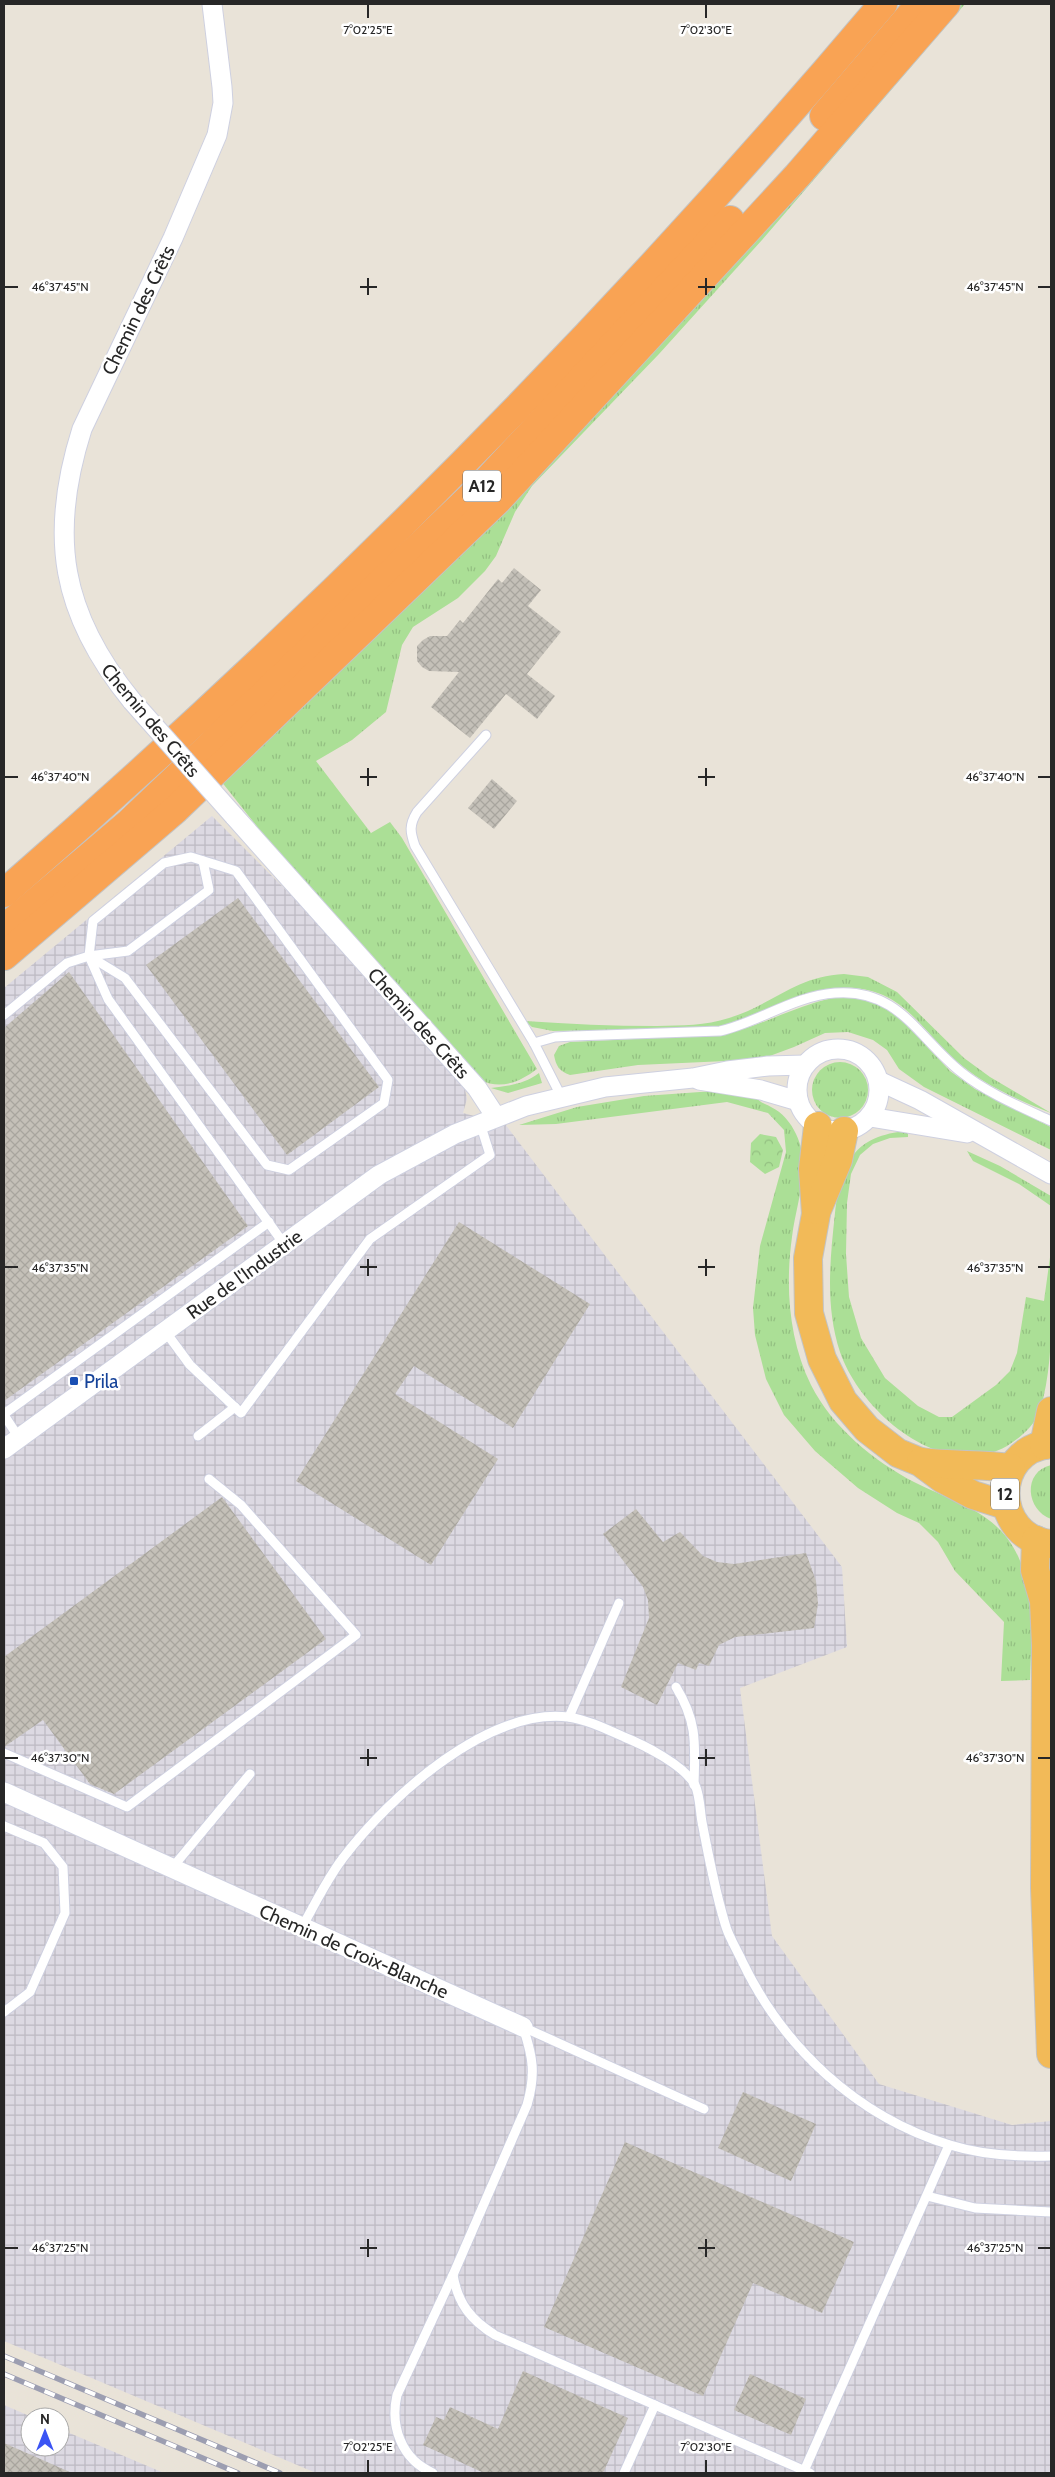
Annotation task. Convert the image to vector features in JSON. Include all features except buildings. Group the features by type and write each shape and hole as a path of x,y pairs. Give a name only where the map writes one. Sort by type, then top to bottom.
{"highway":[{"name":"A12","path":"4,893 167,749 318,607 473,453 554,371 708,205 883,4"},
{"name":"A12","path":"4,930 130,823 479,489 777,170 920,4"},
{"path":"4,956 176,809 497,501 797,176 946,4"},
{"path":"816,1214 813,1169 818,1126"},
{"path":"844,1131 838,1160 816,1214 808,1258 809,1313 822,1360 843,1401 868,1429 898,1453 920,1462 952,1466 985,1465 1011,1468"},
{"name":"12","path":"1049,1635 1044,1601 1035,1570 1044,1542 1017,1526 1005,1505 1005,1494 1011,1468 1018,1458 1030,1450 1048,1444 1051,1411"},
{"path":"920,1462 943,1480 973,1495 1005,1505"},
{"path":"1049,1635 1044,1879 1051,2054"}],"street":[{"name":"Chemin des Crêts","path":"212,4 223,103 216,135 173,238 82,429 68,480 64,503 64,547 72,593 79,616 100,659 132,701 476,1088 488,1120"},
{"path":"846,1050 867,1060 879,1081 879,1100 870,1116 859,1126 844,1131 830,1131 818,1126 803,1113 798,1101 798,1082 805,1065 820,1053 846,1050"},
{"path":"488,1120 561,1096 630,1083 693,1078 744,1069 805,1065"},
{"path":"693,1078 761,1090 798,1101"},
{"path":"879,1081 927,1104 980,1136 1009,1149 1051,1174"},
{"path":"870,1116 980,1136"},
{"name":"Rue de l'Industrie","path":"4,1449 396,1164 488,1120"},
{"name":"Chemin de Croix-Blanche","path":"4,1792 523,2028"}],"lane":[{"path":"486,735 417,812 411,822 410,833 414,846 534,1043 561,1096"},
{"path":"89,956 125,978 267,1164 290,1170 384,1104 388,1080 236,871 192,857 164,863 93,921 89,956 108,999 284,1244"},
{"path":"4,1015 67,963 89,956 128,951 209,890 203,861"},
{"path":"534,1043 573,1036 720,1031 734,1028 801,1001 820,996 834,993 865,995 895,1007 961,1072 979,1084 1051,1121"},
{"path":"166,1331 190,1366 241,1413 370,1239 490,1155 488,1120"},
{"path":"19,1438 4,1415 269,1222"},
{"path":"198,1436 235,1407"},
{"path":"4,1753 127,1807 356,1635 241,1504 210,1479"},
{"path":"570,1718 619,1603"},
{"path":"676,1687 692,1718 695,1736 694,1785 716,1894 728,1932 762,2000 794,2043 824,2074 856,2099 892,2120 949,2145 979,2152 1028,2157 1051,2156"},
{"path":"302,1927 342,1859 375,1819 412,1784 442,1762 476,1741 504,1728 540,1718 570,1718 593,1723 648,1747 672,1763 694,1785"},
{"path":"172,1868 250,1774"},
{"path":"4,1826 44,1843 63,1867 65,1913 30,1992 4,2012"},
{"path":"432,2473 412,2458 400,2441 393,2411 397,2395 454,2275 527,2105 532,2088 534,2068 523,2028"},
{"name":"Chemin de Croix-Blanche","path":"523,2028 704,2109"},
{"path":"454,2275 460,2300 477,2323 495,2335 807,2472 949,2145"},
{"path":"927,2196 984,2209 1051,2212"},
{"path":"624,2473 655,2405"}],"shaded area":[{"path":"212,816 339,943 450,1069 465,1089 467,1099 463,1113 505,1124 842,1567 847,1647 740,1688 772,1936 879,2084 1012,2125 1051,2121 1051,2473 316,2473 4,2341 4,988"},
{"path":"4,2405 20,2412 20,2457 70,2457 70,2433 164,2473 4,2473"}],"green space":[{"path":"954,4 965,4 762,240 659,354 532,486 515,512 496,556 485,571 458,598 413,627 402,645 386,712 352,740 316,761 371,833 390,822 402,838 537,1069 524,1078 510,1083 495,1084 480,1080 296,876 217,776"},
{"path":"844,974 868,977 897,992 964,1058 990,1077 1051,1113 987,1083 953,1058 903,1007 883,995 862,989 841,988 820,991 740,1021 720,1026 680,1030 553,1031 532,1027 525,1021 641,1026 702,1024 729,1018 744,1012 812,980"},
{"path":"833,998 856,998 878,1004 900,1018 950,1071 975,1089 1051,1127 1051,1150 924,1087 899,1069 887,1050 873,1040 848,1032 825,1033 767,1057 748,1060 638,1065 570,1075 563,1072 557,1065 554,1055 559,1046 570,1042 721,1035"},
{"path":"840,1062 851,1064 860,1070 866,1079 868,1090 866,1101 860,1110 851,1116 840,1118 829,1116 820,1110 814,1101 812,1090 814,1079 820,1070 829,1064"},
{"path":"539,1073 542,1083 508,1093 491,1088 522,1082"},
{"path":"714,1091 756,1097 761,1102 775,1109 792,1126 801,1147 803,1159 802,1185 792,1237 789,1294 793,1332 811,1385 830,1415 842,1429 869,1453 899,1474 980,1514 1006,1536 1016,1552 1024,1572 1030,1599 1032,1626 1030,1680 1001,1681 1004,1622 955,1571 938,1542 919,1523 897,1513 858,1488 815,1451 784,1415 766,1379 755,1335 753,1308 760,1246 786,1152 784,1130 768,1113 727,1102 556,1124 519,1125 577,1107 644,1096"},
{"path":"908,1131 908,1137 890,1138 873,1144 860,1155 851,1174 847,1203 846,1254 849,1297 861,1338 885,1378 918,1406 939,1417 952,1417 996,1385 1010,1371 1017,1353 1026,1297 1044,1301 1051,1250 1050,1352 1045,1392 1040,1411 1030,1427 1017,1439 1007,1446 982,1455 956,1455 931,1448 907,1435 884,1417 865,1397 850,1374 835,1335 832,1317 830,1266 835,1213 841,1180 846,1166 863,1146 875,1138"},
{"path":"760,1134 776,1137 783,1150 779,1167 765,1174 750,1162 751,1143"},
{"path":"967,1151 1000,1166 1051,1196 1051,1206 1019,1184 973,1161"},
{"path":"1051,1465 1051,1519 1036,1508 1032,1500 1031,1491 1035,1475"}],"railway":[{"path":"4,2356 280,2473"},
{"path":"4,2374 238,2473"}],"place":[{"name":"Prila","path":"74,1381"}]}
